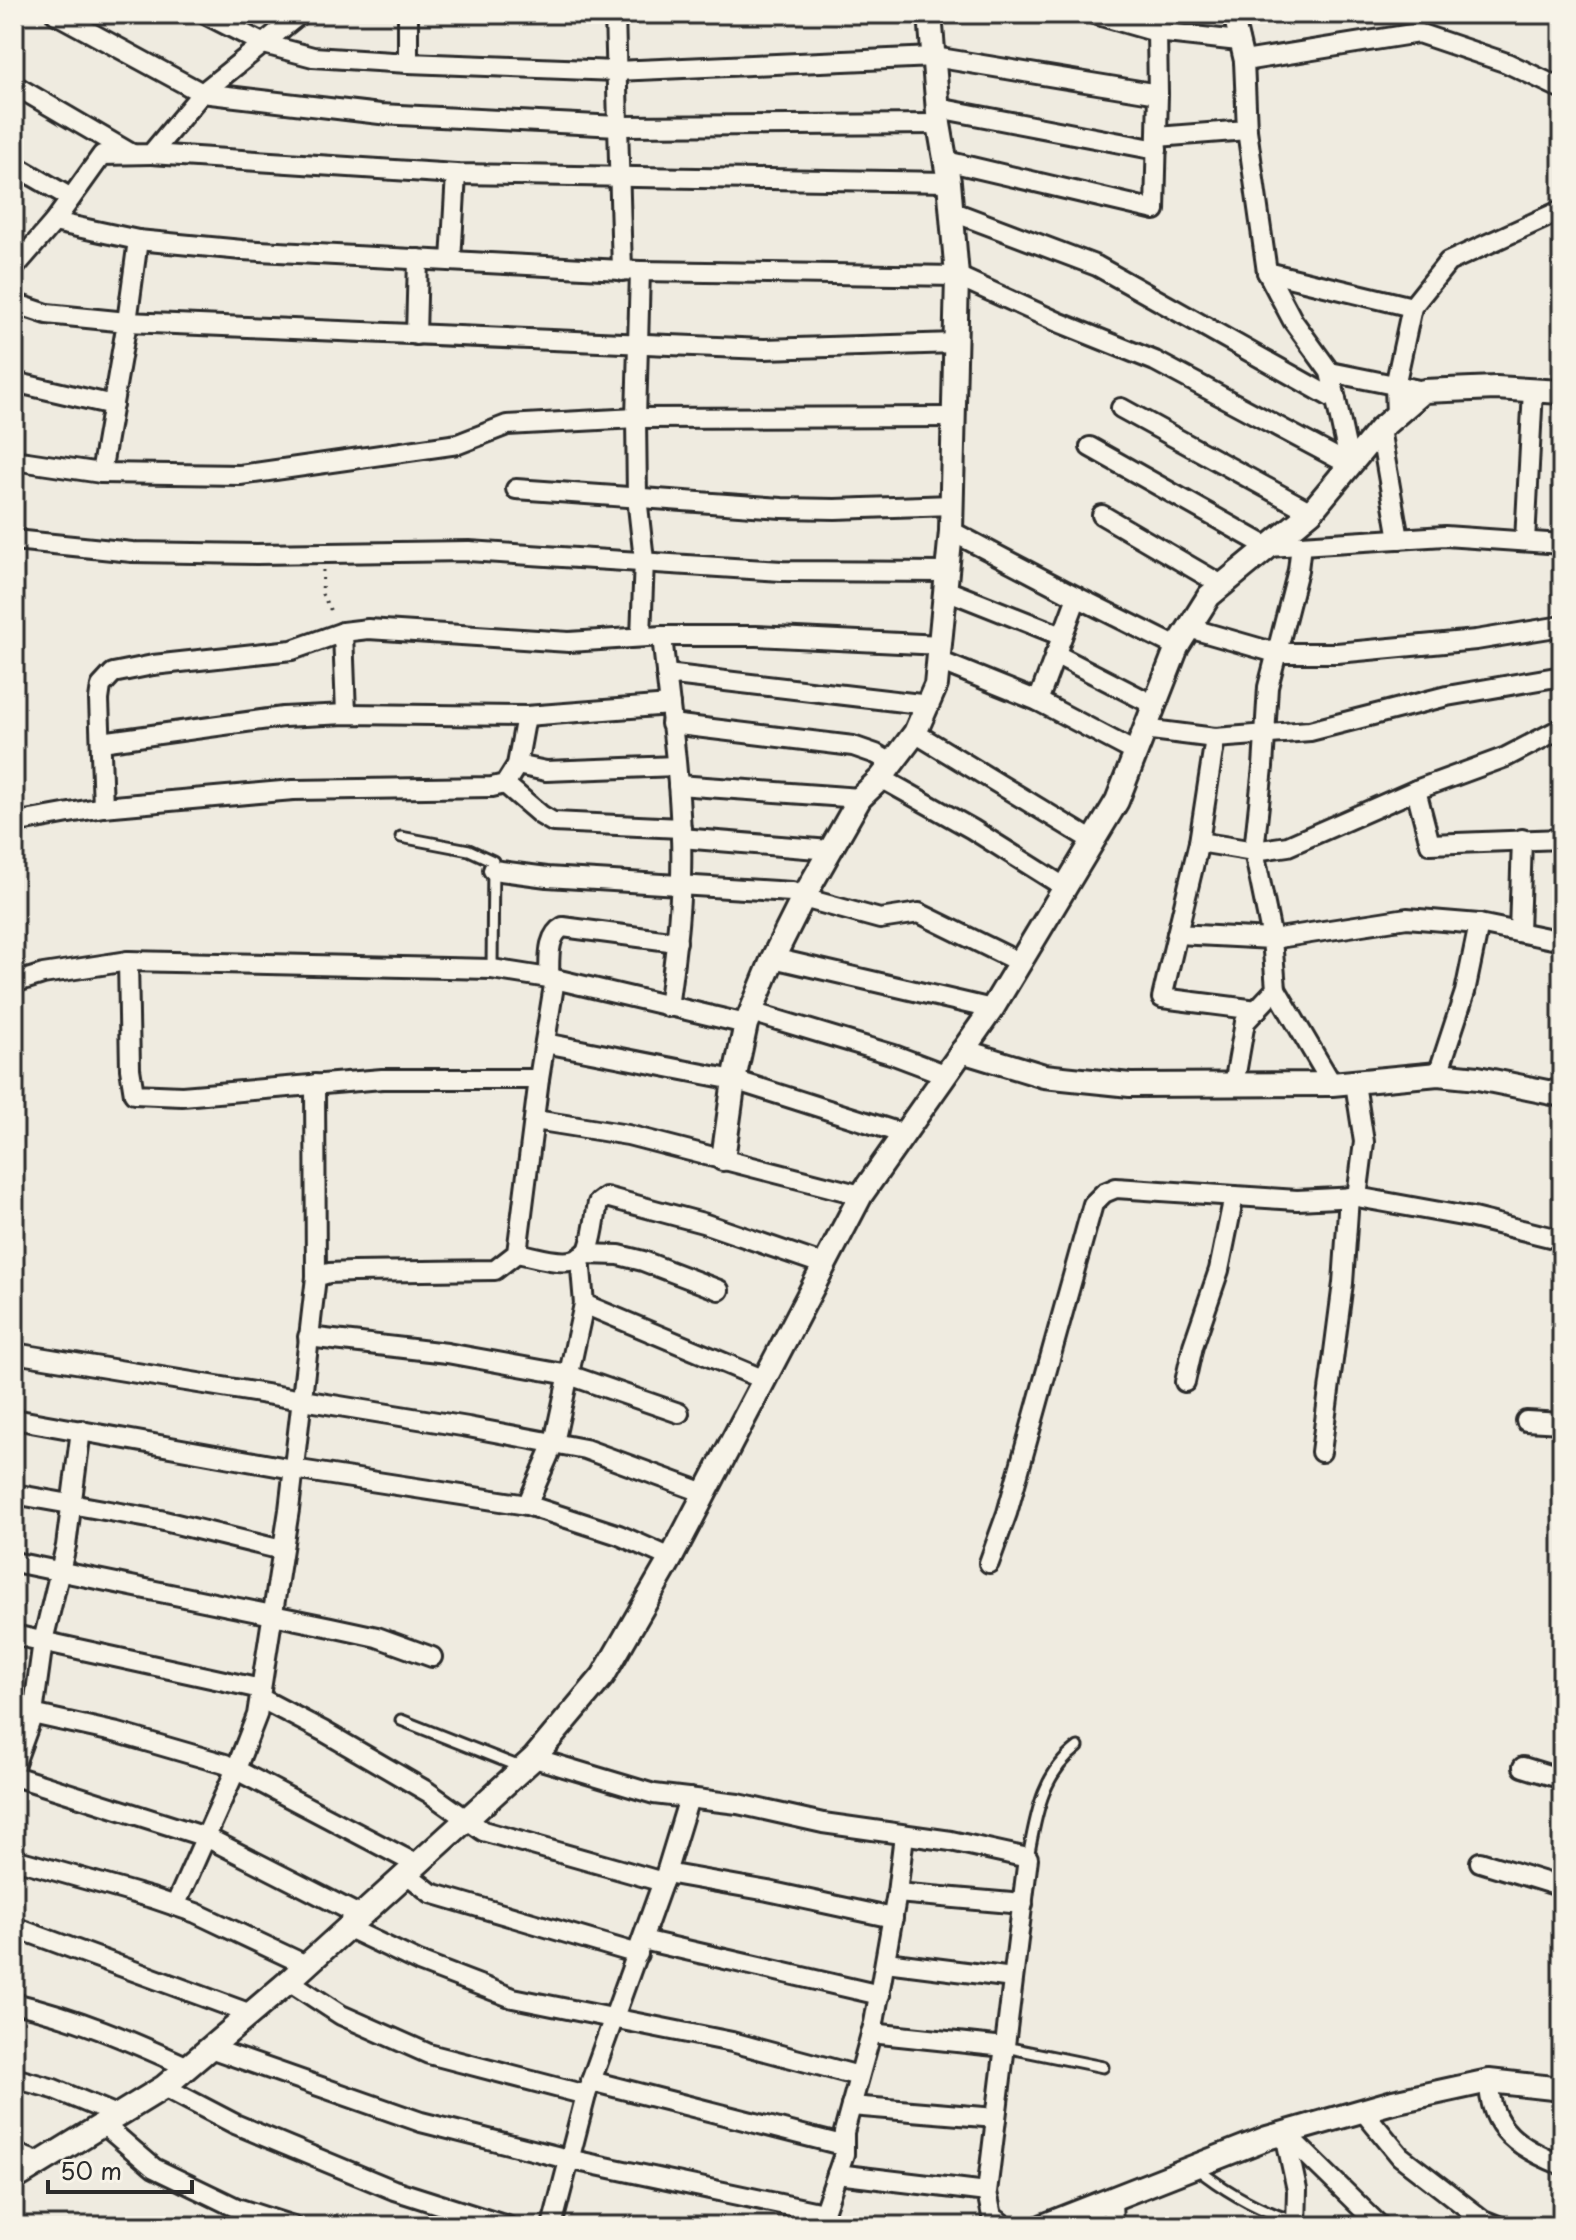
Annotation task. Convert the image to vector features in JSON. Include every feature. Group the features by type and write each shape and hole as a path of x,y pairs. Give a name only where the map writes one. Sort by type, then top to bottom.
{"street":[{"path":"205,14 264,44 313,57 616,71 934,57 1158,94"},
{"path":"141,154 202,93 300,14"},
{"path":"408,14 408,63"},
{"path":"615,14 619,176 636,344 637,497 644,560 641,636"},
{"path":"723,1159 734,1080 748,1018 773,958 860,798 915,733 936,685 951,531 957,276 938,116 930,14"},
{"path":"1094,14 1157,32 1239,41"},
{"path":"1233,14 1244,61 1247,130 1267,272 1293,321 1330,372 1350,465"},
{"path":"1418,33 1425,14"},
{"path":"61,15 202,93 380,114 618,126 938,116 1157,143 1247,130"},
{"path":"17,259 54,222 102,155 141,154 456,174 619,176 947,172 1155,210 1157,32"},
{"path":"1244,61 1418,33 1507,63 1562,89"},
{"path":"14,85 141,154"},
{"path":"14,165 71,198"},
{"path":"451,261 456,174"},
{"path":"1399,539 1388,422 1412,307 1448,262 1562,210"},
{"path":"951,211 1097,266 1336,400"},
{"path":"54,222 138,240 242,250 631,271 957,276 1058,322 1155,361 1350,465"},
{"path":"101,473 138,240"},
{"path":"416,335 418,259"},
{"path":"1267,272 1412,307"},
{"path":"14,303 47,314 127,322 416,335 764,349 956,343"},
{"path":"1330,372 1424,391 1496,388 1562,392"},
{"path":"14,382 113,405"},
{"path":"1525,541 1533,390"},
{"path":"14,2179 164,2087 251,2014 528,1763 603,1676 671,1558 861,1195 992,1009 1117,801 1183,637 1209,596 1311,512 1388,422 1424,391"},
{"path":"1121,408 1311,512"},
{"path":"14,460 101,473 240,475 458,444 507,425 636,418 955,417"},
{"path":"1090,447 1268,547 1445,536 1562,544"},
{"path":"516,489 782,508 952,505"},
{"path":"1102,515 1222,585"},
{"path":"951,531 1077,597 1183,637 1276,653 1337,653 1476,640 1562,626"},
{"path":"14,540 132,552 469,551 947,581 1062,636"},
{"path":"1301,545 1298,570 1268,687 1254,851 1272,939 1276,989 1332,1084"},
{"path":"1038,701 1077,597"},
{"path":"103,807 99,693 104,680 113,673 153,665 292,650 343,632 381,629 569,642 641,636 756,636 940,653 1135,752"},
{"path":"343,632 346,714"},
{"path":"662,636 681,833 677,942 668,1007"},
{"path":"1055,654 1154,705"},
{"path":"666,674 929,705"},
{"path":"1144,729 1215,738 1310,731 1447,696 1562,676"},
{"path":"101,742 249,721 346,714 670,714 853,746 876,754 886,770 1066,888"},
{"path":"14,823 103,807 293,790 492,787 505,784 517,765 526,716"},
{"path":"1199,842 1254,851 1288,846 1416,790 1506,757 1562,728"},
{"path":"915,733 1093,841"},
{"path":"1215,738 1199,842 1162,998 1257,1010"},
{"path":"517,765 546,771 676,766"},
{"path":"505,784 553,822 830,850"},
{"path":"678,785 860,798"},
{"path":"1416,790 1430,844 1562,839"},
{"path":"1519,932 1522,839"},
{"path":"493,870 547,877 792,892 803,898 880,919 919,913 1021,963"},
{"path":"1177,934 1272,939 1407,918 1479,924 1562,941"},
{"path":"1438,1074 1465,992 1479,924"},
{"path":"316,1277 353,1272 495,1270 517,1253 545,1043 553,934 563,927 677,942"},
{"path":"773,958 992,1009"},
{"path":"128,961 130,1069 134,1094 182,1096 382,1079 539,1079"},
{"path":"14,983 43,974 128,961 492,969 552,979 668,1007 748,1018 894,1055 947,1075"},
{"path":"1234,1085 1245,1022 1276,989"},
{"path":"545,1043 734,1080 904,1134"},
{"path":"962,1051 1044,1076 1130,1085 1332,1084 1438,1074 1478,1078 1562,1095"},
{"path":"1321,1452 1353,1197 1364,1142 1355,1083"},
{"path":"175,1906 257,1715 293,1469 316,1277 315,1084"},
{"path":"535,1120 628,1135 861,1195"},
{"path":"989,1563 1011,1500 1093,1204 1104,1193 1116,1188 1297,1200 1353,1197 1473,1218 1562,1240"},
{"path":"1185,1382 1193,1346 1219,1270 1234,1196"},
{"path":"527,1505 554,1443 584,1304 582,1255 588,1249 598,1203 606,1197 703,1223 825,1265"},
{"path":"517,1253 562,1261 582,1255 619,1255 719,1290"},
{"path":"584,1304 765,1380"},
{"path":"308,1337 447,1353 569,1375 679,1413"},
{"path":"14,1353 585,1449 705,1493"},
{"path":"14,1419 293,1469 527,1505 619,1535 671,1558"},
{"path":"1526,1421 1562,1423"},
{"path":"14,1766 33,1714 43,1641 66,1546 81,1430"},
{"path":"14,1494 160,1520 282,1550"},
{"path":"14,1562 60,1569 377,1637 432,1657"},
{"path":"14,1635 260,1693 428,1792 483,1831 665,1877 768,1891 893,1918"},
{"path":"14,1710 118,1733 236,1769 412,1870 431,1893 640,1947 880,1995"},
{"path":"528,1763 654,1794 738,1804 823,1823 951,1841 1028,1858 987,2192 992,2216 1005,2226"},
{"path":"1523,1767 1562,1779"},
{"path":"14,1776 206,1837 419,1962 513,1998 732,2042 859,2076"},
{"path":"558,2225 568,2159 588,2088 665,1877 689,1798"},
{"path":"210,2048 421,2122 821,2220 837,2174 880,1995 904,1835"},
{"path":"14,1859 196,1913 306,1965"},
{"path":"1480,1862 1562,1887"},
{"path":"897,1893 1023,1904"},
{"path":"14,1927 251,2014"},
{"path":"886,1962 1013,1978"},
{"path":"289,1981 341,2015 429,2054 838,2144 843,2149"},
{"path":"14,2003 50,2011 115,2033 188,2067"},
{"path":"871,2033 1005,2047"},
{"path":"14,2078 54,2089 110,2120 154,2168 237,2208 293,2226"},
{"path":"1489,2081 1492,2109 1500,2126 1519,2144 1562,2165"},
{"path":"1043,2226 1285,2133 1363,2111 1489,2081 1562,2089"},
{"path":"164,2087 235,2124 394,2190 507,2226"},
{"path":"851,2106 996,2118"},
{"path":"1363,2111 1400,2156 1483,2220 1498,2226"},
{"path":"1285,2133 1297,2190 1296,2224"},
{"path":"1285,2133 1380,2226"},
{"path":"14,2153 40,2163"},
{"path":"837,2174 987,2192"},
{"path":"1112,2199 1113,2226"}],"lane":[{"path":"401,837 486,856 493,861 492,969"},
{"path":"401,1720 528,1763"},
{"path":"1028,1858 1046,1783 1061,1762 1078,1747"},
{"path":"1005,2047 1103,2067"},
{"path":"1195,2167 1221,2188 1249,2204 1296,2224"}],"path":[{"path":"328,553 321,580 322,594 343,632"}]}
